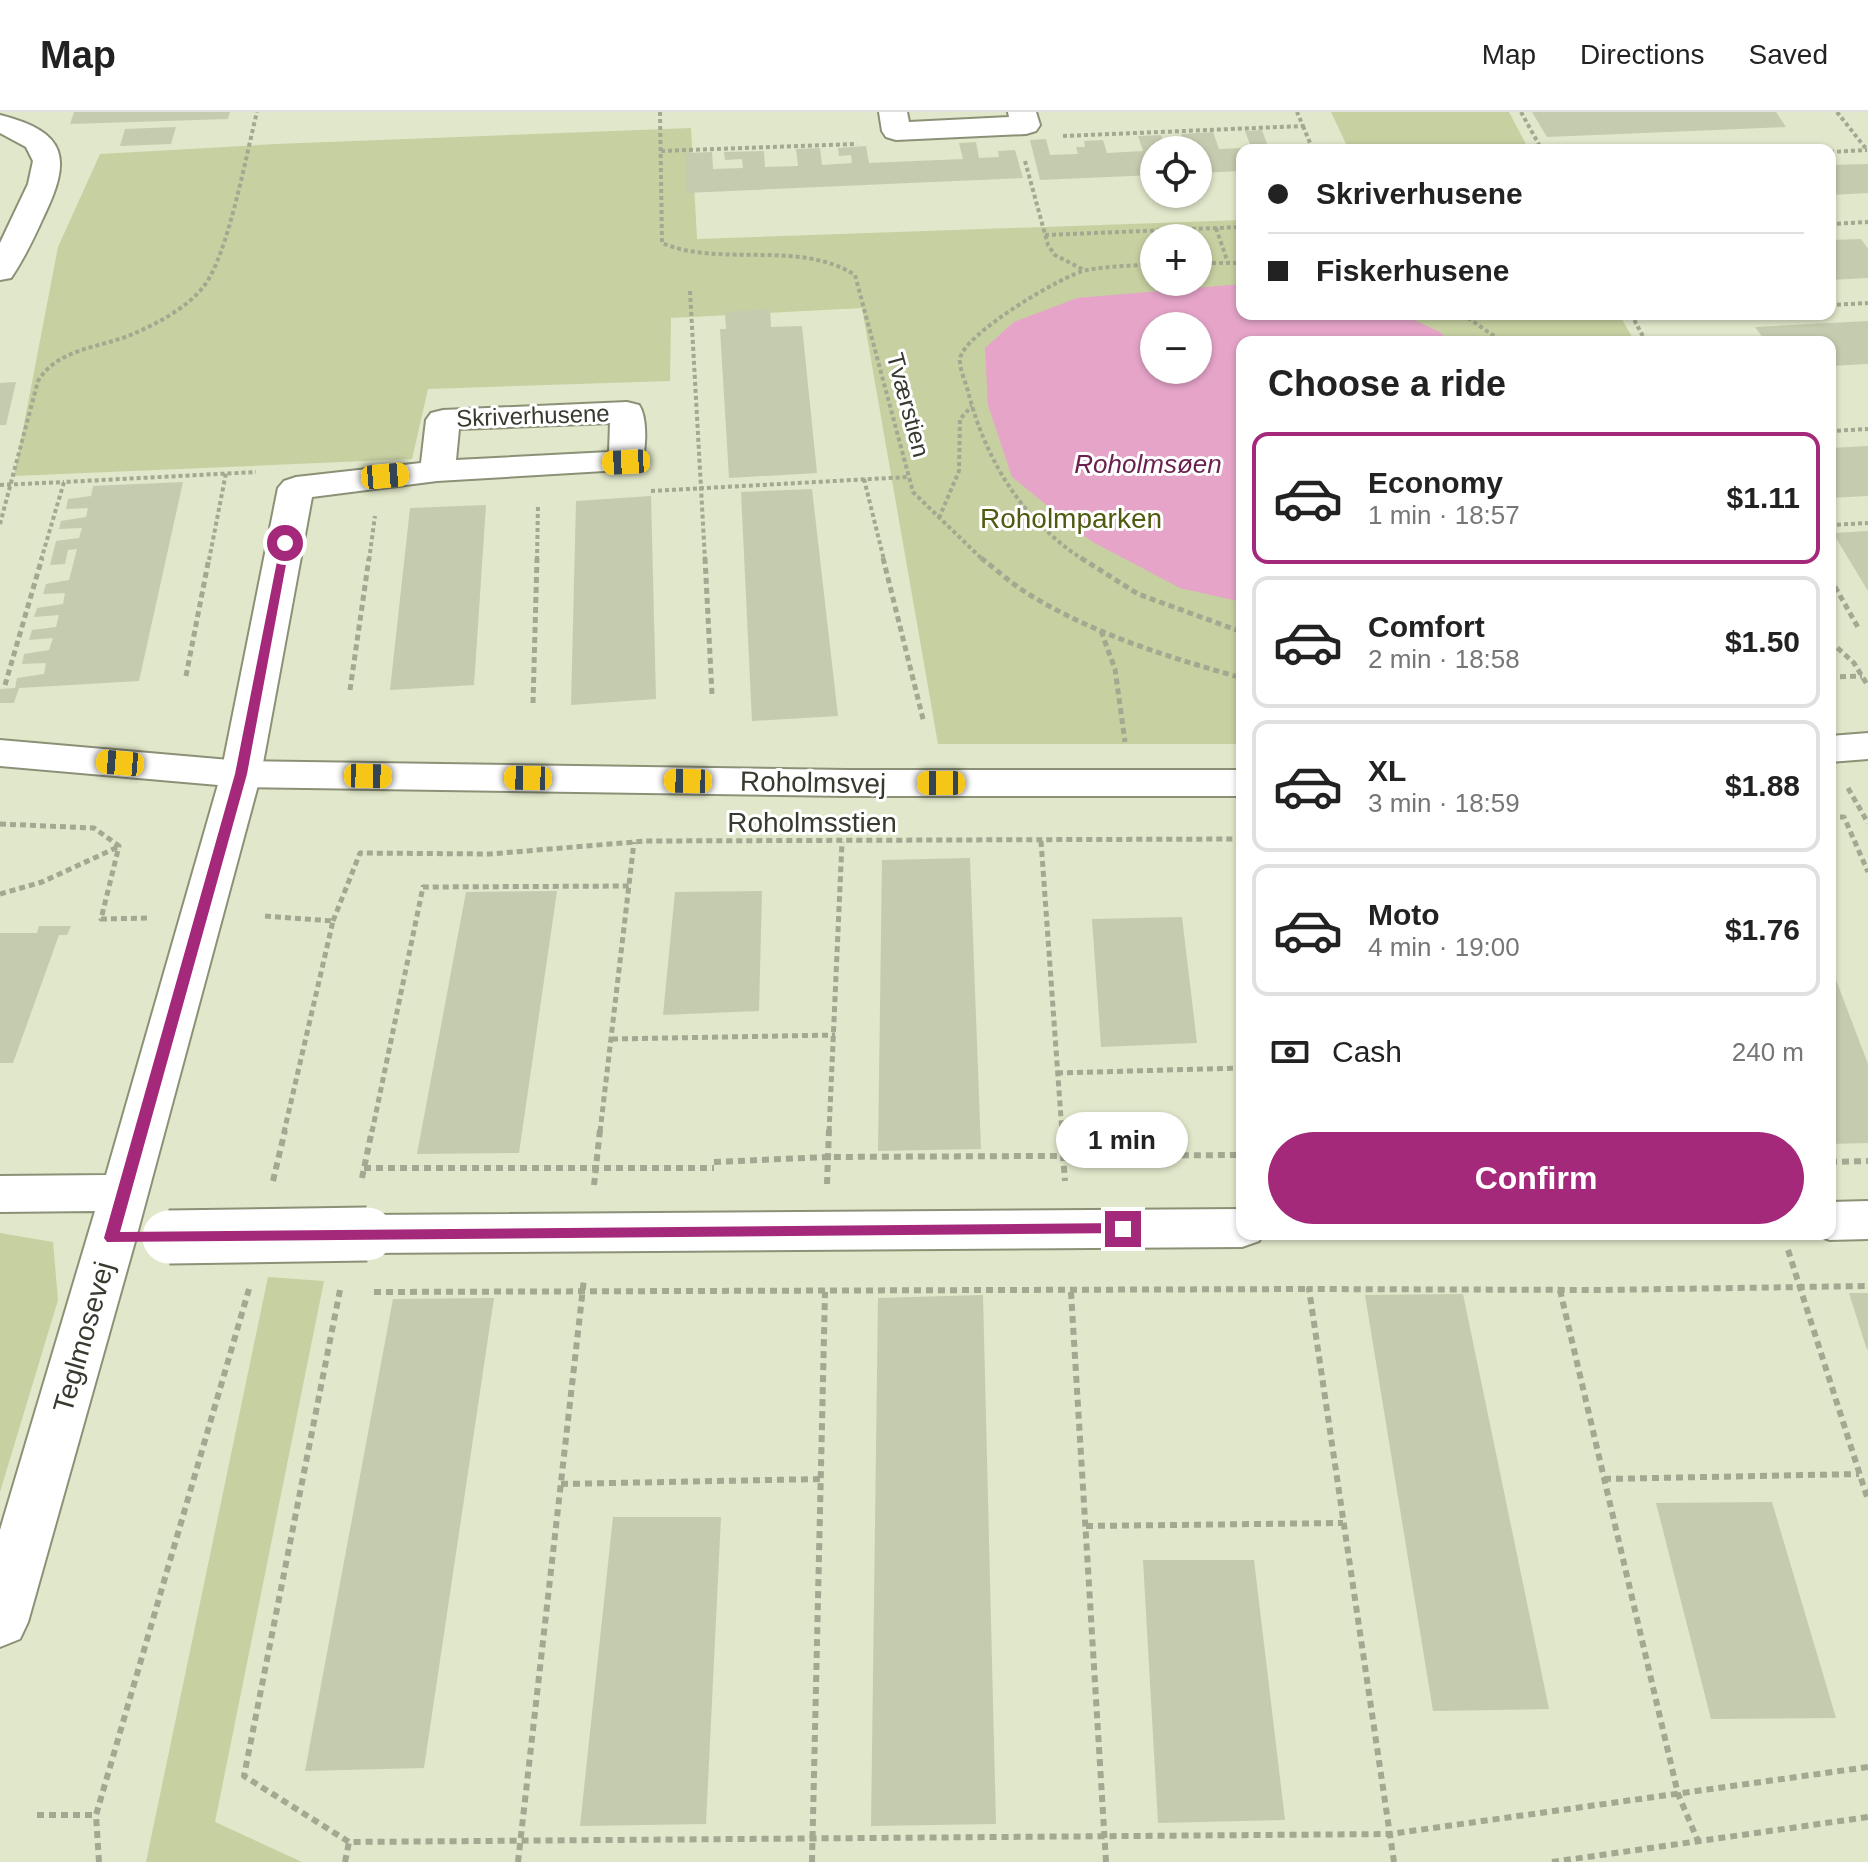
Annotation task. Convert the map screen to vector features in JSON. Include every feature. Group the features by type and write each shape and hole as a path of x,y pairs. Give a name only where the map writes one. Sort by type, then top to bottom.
{"street":[{"path":"893,112 896,131 1019,119"},
{"path":"0,124 14,128 38,143 48,161 44,183 0,271"},
{"name":"Skriverhusene","path":"241,774 296,488 437,471 626,462 627,412 443,420 437,471"},
{"path":"1836,749 1868,746"},
{"name":"Roholmsvej","path":"0,753 241,774 847,783 1236,783"},
{"name":"Teglmosevej","path":"0,1622 112,1238 241,774"},
{"path":"0,1194 124,1193"},
{"path":"1836,1221 1868,1220"},
{"path":"112,1238 1236,1228"}],"path":[{"path":"0,524 38,381 47,366 73,353 133,334 180,309 204,286 219,258 257,112"},
{"name":"Tværstien","path":"660,112 662,243 683,252 819,260 851,270 855,275 913,492 970,550 1028,594 1101,631 1155,653 1236,676"},
{"path":"1521,112 1539,144"},
{"path":"1837,112 1868,150"},
{"path":"1019,119 1045,235 1055,255 1084,270"},
{"path":"1303,126 1310,144"},
{"path":"1836,152 1868,150"},
{"path":"1836,224 1868,222"},
{"path":"1045,235 1236,227"},
{"path":"1216,228 1228,263"},
{"path":"1212,263 1236,263"},
{"path":"1140,265 1084,270 1006,311 964,350 960,359 972,406 998,471 1024,509 1056,542 1138,594 1236,630"},
{"path":"690,291 712,694"},
{"path":"1836,305 1868,303"},
{"path":"1473,320 1495,336"},
{"path":"939,518 954,494 963,458 960,419 972,406"},
{"path":"1836,431 1868,429"},
{"path":"0,485 258,472"},
{"path":"186,676 226,473"},
{"path":"640,491 908,477"},
{"path":"864,479 924,723"},
{"path":"5,685 64,482"},
{"path":"533,703 538,497"},
{"path":"350,690 377,506"},
{"path":"1836,525 1868,523"},
{"path":"1836,589 1859,629"},
{"path":"1101,631 1115,669 1122,706 1127,783"},
{"path":"1836,646 1854,663 1868,686"},
{"path":"1836,677 1862,676"},
{"path":"1848,787 1868,823"},
{"path":"1836,817 1844,817 1868,872"},
{"path":"0,824 94,828 119,846"},
{"name":"Roholmsstien","path":"333,921 360,853 490,854 634,842 1236,839"},
{"path":"1041,841 1068,1230"},
{"path":"518,1862 634,842"},
{"path":"828,1157 842,842"},
{"path":"0,894 42,882 119,846"},
{"path":"119,846 101,919 153,918"},
{"path":"361,1182 423,887 631,886"},
{"path":"265,916 333,921 272,1186"},
{"path":"612,1039 835,1035"},
{"path":"1057,1073 1236,1068"},
{"path":"364,1168 714,1165 828,1157 1236,1155"},
{"path":"1836,1162 1868,1161"},
{"path":"1787,1247 1868,1500"},
{"path":"99,1862 96,1815 252,1275"},
{"path":"342,1281 244,1776 349,1842 1390,1834 1868,1767"},
{"path":"370,1292 1071,1292 1868,1286"},
{"path":"1309,1289 1394,1862"},
{"path":"1560,1290 1678,1794 1698,1841"},
{"path":"340,1292 355,1292"},
{"path":"812,1862 825,1292"},
{"path":"1071,1292 1106,1862"},
{"path":"1604,1479 1859,1474"},
{"path":"561,1484 821,1479"},
{"path":"1086,1526 1343,1523"},
{"path":"37,1815 96,1815"},
{"path":"1552,1862 1868,1817"},
{"path":"345,1862 349,1842"}],"green space":[{"path":"1331,112 1509,112 1526,144 1346,144"},
{"name":"Roholmparken","path":"691,128 697,239 1236,220 1236,320 1622,320 1632,336 1236,336 1236,744 938,744 862,308 671,318 670,381 428,389 412,459 14,476 58,247 100,154"},
{"path":"0,1233 53,1242 58,1300 0,1492"},
{"path":"268,1277 324,1281 215,1822 302,1862 146,1862"}],"water":[{"name":"Roholmsøen","path":"1236,285 1236,320 1414,320 1444,336 1236,336 1236,601 1180,588 1091,541 1012,477 988,405 985,348 1014,322 1077,298 1140,293 1140,296 1212,296 1212,287"}],"building":[{"path":"74,112 230,112 228,119 70,124"},
{"path":"1532,112 1776,112 1786,127 1547,137"},
{"path":"176,127 171,144 120,146 125,129"},
{"path":"1262,130 1267,144 1250,144 1245,131"},
{"path":"1213,132 1219,149 1236,148 1236,171 1212,172 1212,136 1182,136"},
{"path":"1046,139 1050,155 1078,154 1076,147 1085,147 1084,141 1103,140 1107,153 1140,151 1140,176 1040,180 1030,140"},
{"path":"976,142 979,158 999,157 998,151 1015,150 1023,178 686,193 685,153 712,152 713,169 743,168 742,159 725,160 724,152 764,151 765,167 798,166 796,149 820,148 822,165 852,163 851,155 839,156 838,148 866,146 869,163 963,159 959,143"},
{"path":"1868,164 1868,193 1836,195 1836,165"},
{"path":"1861,239 1868,249 1868,278 1836,280 1836,240"},
{"path":"770,309 771,327 802,326 817,473 729,478 720,329 726,329 725,312"},
{"path":"1868,321 1868,364 1836,366 1836,336 1762,336 1755,327"},
{"path":"16,382 6,425 0,425 0,383"},
{"path":"1868,446 1868,496 1836,498 1836,448"},
{"path":"183,482 139,681 19,688 14,703 0,703 0,689 15,688 17,678 44,674 46,663 22,664 24,654 49,650 53,638 29,640 32,630 56,627 59,615 34,617 37,608 63,604 65,593 43,594 46,584 69,580 77,549 68,550 65,564 50,565 56,541 79,538 82,528 59,529 61,521 86,517 88,508 66,509 68,499 91,496 93,486"},
{"path":"812,489 838,716 752,721 741,492"},
{"path":"651,496 656,699 571,705 576,501"},
{"path":"486,505 474,685 390,690 410,508"},
{"path":"1868,531 1868,591 1836,538 1836,533"},
{"path":"970,858 981,1149 878,1151 882,860"},
{"path":"557,891 519,1153 417,1154 466,892"},
{"path":"762,891 759,1011 663,1015 675,892"},
{"path":"1182,917 1197,1043 1101,1047 1092,919"},
{"path":"39,926 71,926 67,935 59,935 13,1063 0,1063 0,933 37,933"},
{"path":"1836,980 1868,1064 1868,1143 1836,1144"},
{"path":"1849,1293 1868,1293 1867,1350"},
{"path":"1463,1294 1549,1709 1433,1711 1365,1295"},
{"path":"983,1295 996,1824 871,1826 878,1298"},
{"path":"494,1298 424,1768 305,1771 393,1299"},
{"path":"1772,1502 1836,1718 1711,1719 1656,1503"},
{"path":"613,1517 721,1517 706,1824 580,1826"},
{"path":"1143,1560 1254,1560 1285,1820 1158,1823"}],"route":[{"path":"285,543 241,774 112,1238 1123,1229"}]}
